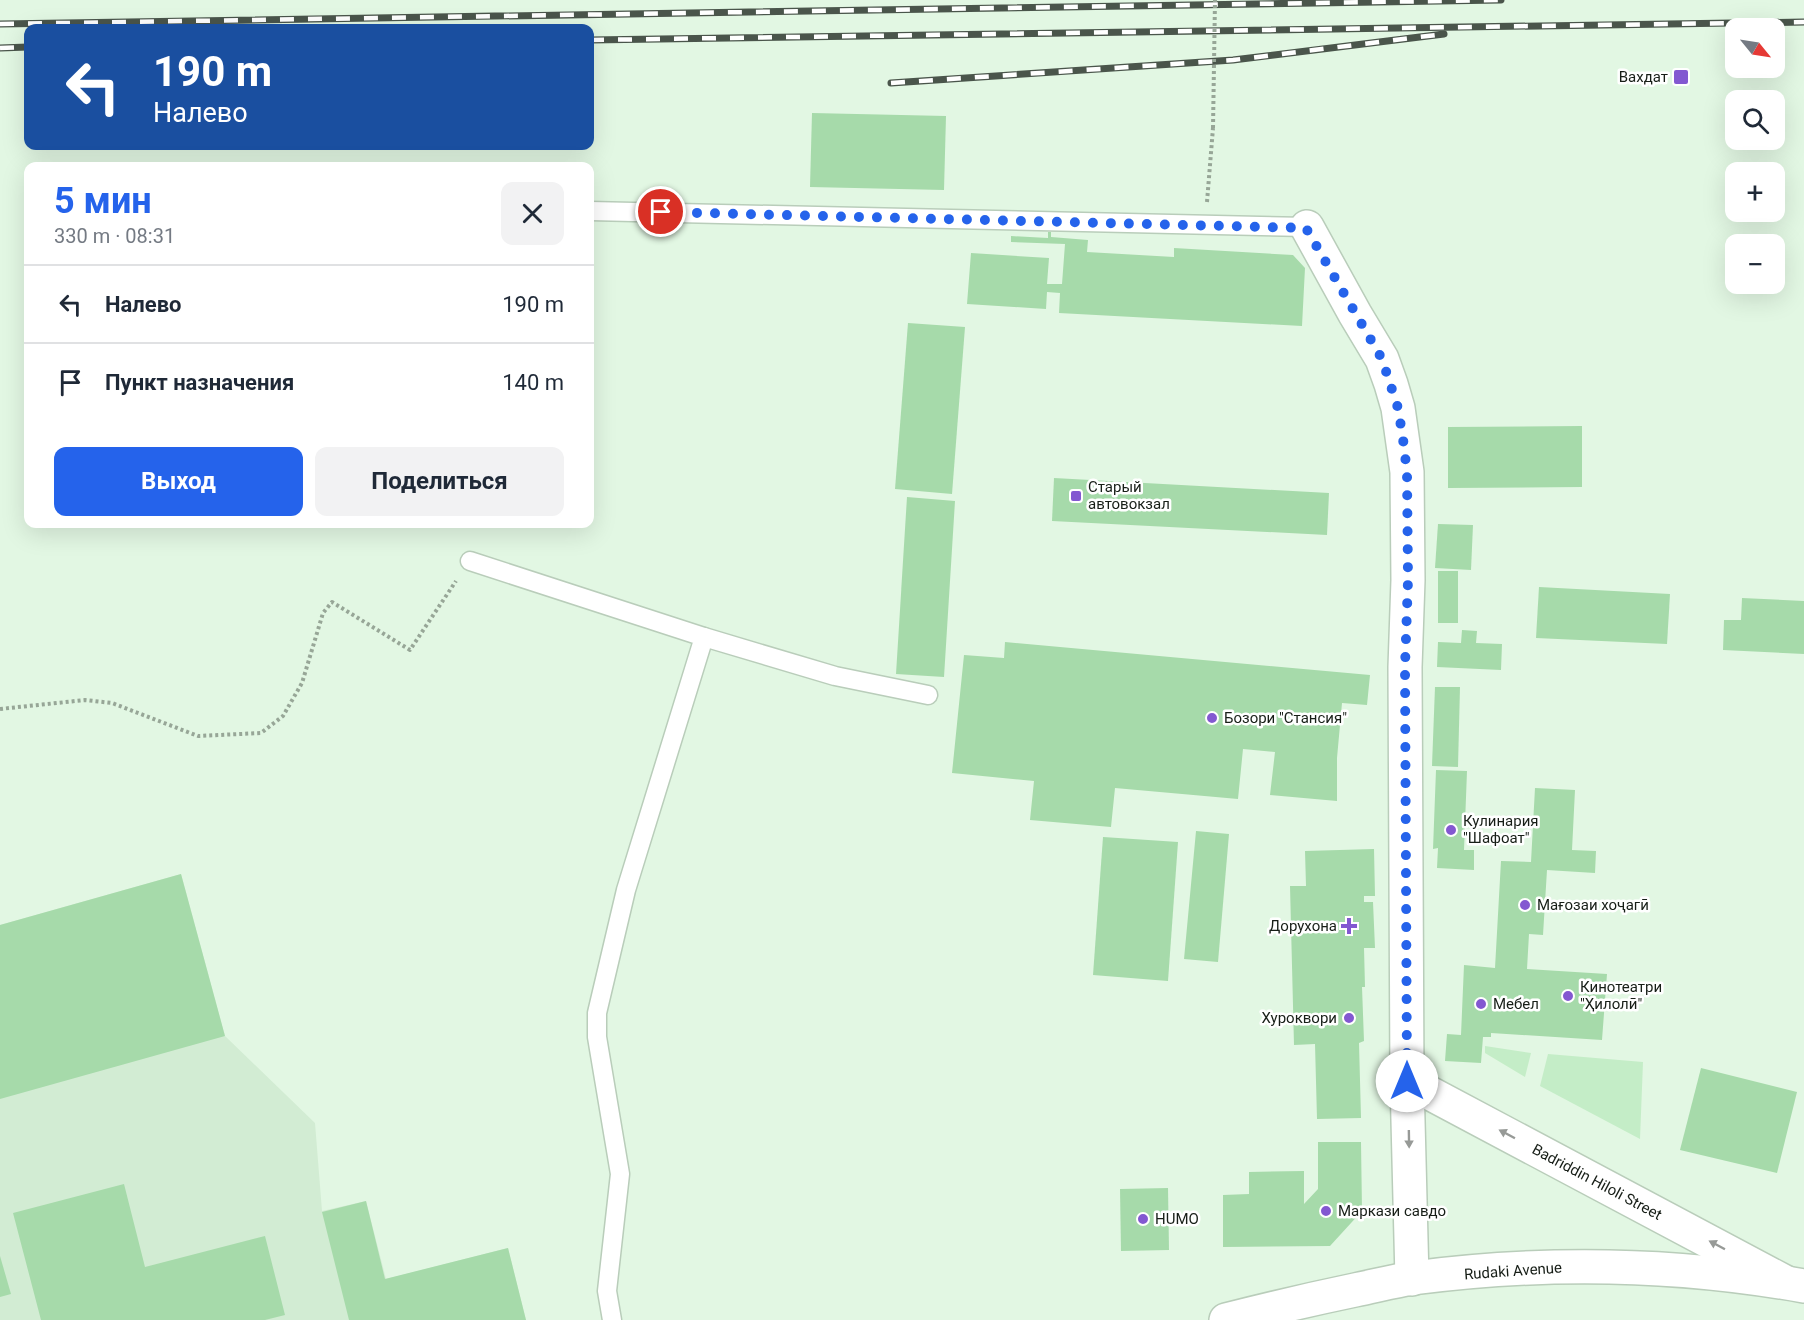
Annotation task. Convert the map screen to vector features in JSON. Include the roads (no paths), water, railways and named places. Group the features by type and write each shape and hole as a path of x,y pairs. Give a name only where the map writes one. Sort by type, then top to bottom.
{"street":[{"path":"1306,228 1382,359 1398,408 1407,472 1408,580 1405,667 1407,1081 1412,1278"},
{"name":"Badriddin Hiloli Street","path":"1407,1081 1795,1284"},
{"name":"Rudaki Avenue","path":"1226,1320 1412,1278 1540,1267 1623,1267 1707,1272 1795,1284"}],"lane":[{"path":"594,211 1306,228"},
{"path":"470,561 704,637 835,676 928,695"},
{"path":"612,1320 607,1291 620,1174 597,1037 597,1013 626,891 704,637"}],"railway":[{"path":"0,24 1501,0"},
{"path":"594,40 1804,22"},
{"path":"891,83 1233,60 1444,34"},
{"path":"0,48 24,47"}],"place":[{"name":"Вахдат","path":"1681,77"},
{"name":"Старый автовокзал","path":"1076,496"},
{"name":"Бозори \"Стансия\"","path":"1212,718"},
{"name":"Кулинария \"Шафоат\"","path":"1451,830"},
{"name":"Мағозаи хоҷагӣ","path":"1525,905"},
{"name":"Дорухона","path":"1349,926"},
{"name":"Кинотеатри \"Ҳилолӣ\"","path":"1568,996"},
{"name":"Мебел","path":"1481,1004"},
{"name":"Хуроквори","path":"1349,1018"},
{"name":"Маркази савдо","path":"1326,1211"},
{"name":"HUMO","path":"1143,1219"}]}
